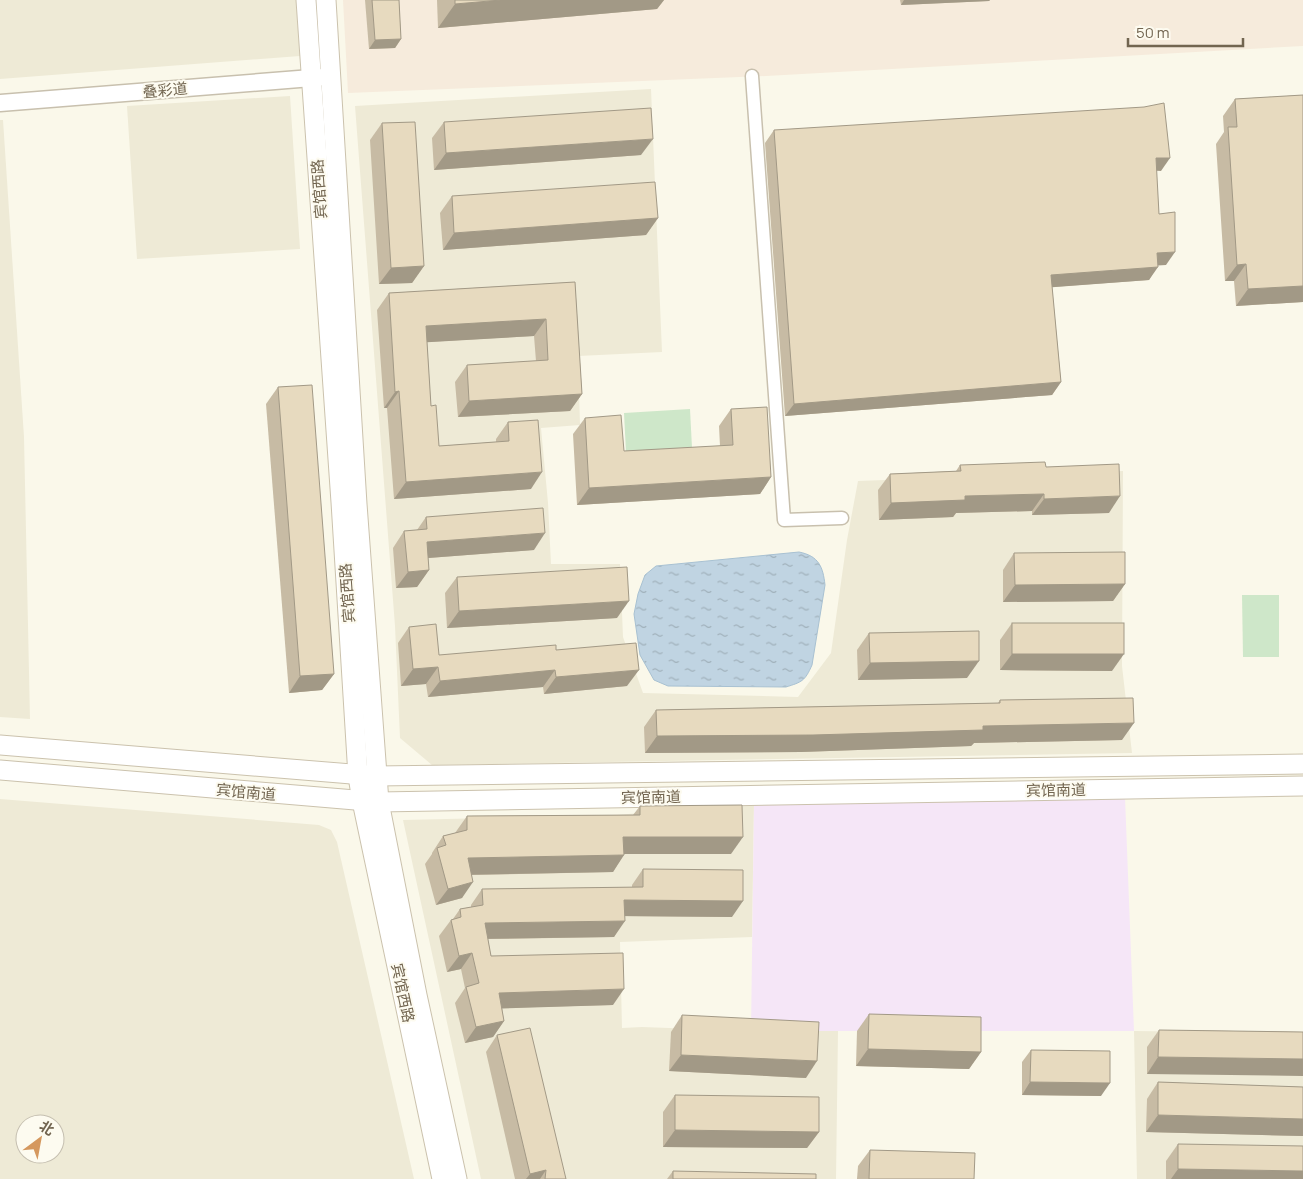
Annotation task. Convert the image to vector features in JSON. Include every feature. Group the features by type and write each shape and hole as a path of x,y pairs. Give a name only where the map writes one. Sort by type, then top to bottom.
{"main road":[{"name":"宾馆西路","path":"306,0 341,493 367,776 442,1179"},
{"name":"宾馆西路","path":"326,0 357,504 367,776"},
{"name":"宾馆南道","path":"0,745 367,776 1303,764"},
{"name":"宾馆南道","path":"0,770 371,802 1303,786"},
{"name":"宾馆西路","path":"371,802 457,1179"}],"street":[{"name":"叠彩道","path":"0,103 330,76"},
{"path":"752,76 784,520 842,518"}],"shaded area":[{"path":"0,0 296,0 300,56 0,79"},
{"path":"343,0 1303,0 1303,46 766,76 348,93"},
{"path":"651,89 662,352 578,356 580,425 541,428 551,564 620,564 623,637 643,693 798,697 831,653 847,540 858,481 1123,471 1122,666 1132,753 432,765 400,738 395,626 355,106"},
{"path":"290,96 300,249 137,259 127,106"},
{"path":"0,120 3,120 24,437 30,719 0,717"},
{"path":"1125,797 1134,1031 751,1031 754,803"},
{"path":"0,799 319,825 331,830 337,842 414,1179 0,1179"},
{"path":"754,803 752,937 620,942 622,1028 838,1031 836,1179 481,1179 403,820 617,815"},
{"path":"1134,1031 1303,1033 1303,1179 1137,1179"}],"green space":[{"path":"690,409 692,448 626,452 624,413"},
{"path":"1242,595 1279,595 1279,657 1243,657"}],"water":[{"path":"799,552 811,556 819,563 825,585 812,665 802,680 786,687 668,686 654,680 640,655 634,614 638,594 645,575 656,566"}],"building":[{"path":"372,0 399,0 401,39 375,40"},
{"path":"455,0 501,0 455,4"},
{"path":"1303,95 1303,286 1248,289 1246,264 1237,265 1228,127 1237,127 1235,99"},
{"path":"1164,103 1170,158 1156,158 1159,214 1175,212 1175,252 1157,253 1158,267 1051,275 1061,382 794,404 774,130 1144,107"},
{"path":"651,108 653,139 446,153 444,122"},
{"path":"415,122 424,266 391,268 382,123"},
{"path":"655,182 658,218 454,233 452,196"},
{"path":"575,282 582,394 469,401 467,365 548,360 546,319 426,326 431,406 436,405 439,446 509,441 508,422 538,420 542,472 406,482 399,391 395,392 389,293"},
{"path":"312,385 334,674 300,676 278,387"},
{"path":"767,407 771,477 589,488 585,418 621,415 624,451 733,445 731,409"},
{"path":"1045,462 1046,467 1119,464 1120,496 1044,499 1044,494 965,496 965,500 891,503 890,474 961,471 960,465"},
{"path":"543,508 545,533 427,542 429,570 408,572 404,531 427,529 426,517"},
{"path":"1125,552 1125,584 1015,585 1014,553"},
{"path":"627,567 629,601 459,611 457,577"},
{"path":"1012,623 1124,623 1124,654 1012,654"},
{"path":"436,624 439,655 556,645 556,650 636,643 639,670 556,677 555,670 440,681 438,667 413,669 409,627"},
{"path":"979,631 979,661 870,663 869,633"},
{"path":"1133,698 1134,723 983,726 983,730 813,735 657,736 656,710 1000,703 1000,700"},
{"path":"742,805 743,837 623,837 624,855 468,858 473,882 448,889 437,848 446,845 443,836 467,830 467,816 640,815 640,806"},
{"path":"643,869 743,870 743,901 624,900 625,921 485,923 491,956 623,953 624,989 499,993 504,1021 476,1027 466,987 479,983 472,953 459,956 451,920 461,917 460,909 483,905 482,889 643,887"},
{"path":"869,1014 981,1017 981,1052 868,1049"},
{"path":"682,1015 819,1022 817,1061 681,1055"},
{"path":"530,1028 566,1179 545,1179 546,1170 530,1174 497,1035"},
{"path":"1159,1030 1303,1032 1303,1059 1158,1057"},
{"path":"1031,1050 1110,1051 1110,1083 1030,1082"},
{"path":"1158,1082 1303,1087 1303,1119 1158,1115"},
{"path":"675,1095 819,1097 819,1132 675,1130"},
{"path":"1178,1144 1303,1146 1303,1171 1178,1169"},
{"path":"870,1150 975,1153 974,1179 869,1179"},
{"path":"673,1171 816,1174 816,1179 673,1179"}]}
